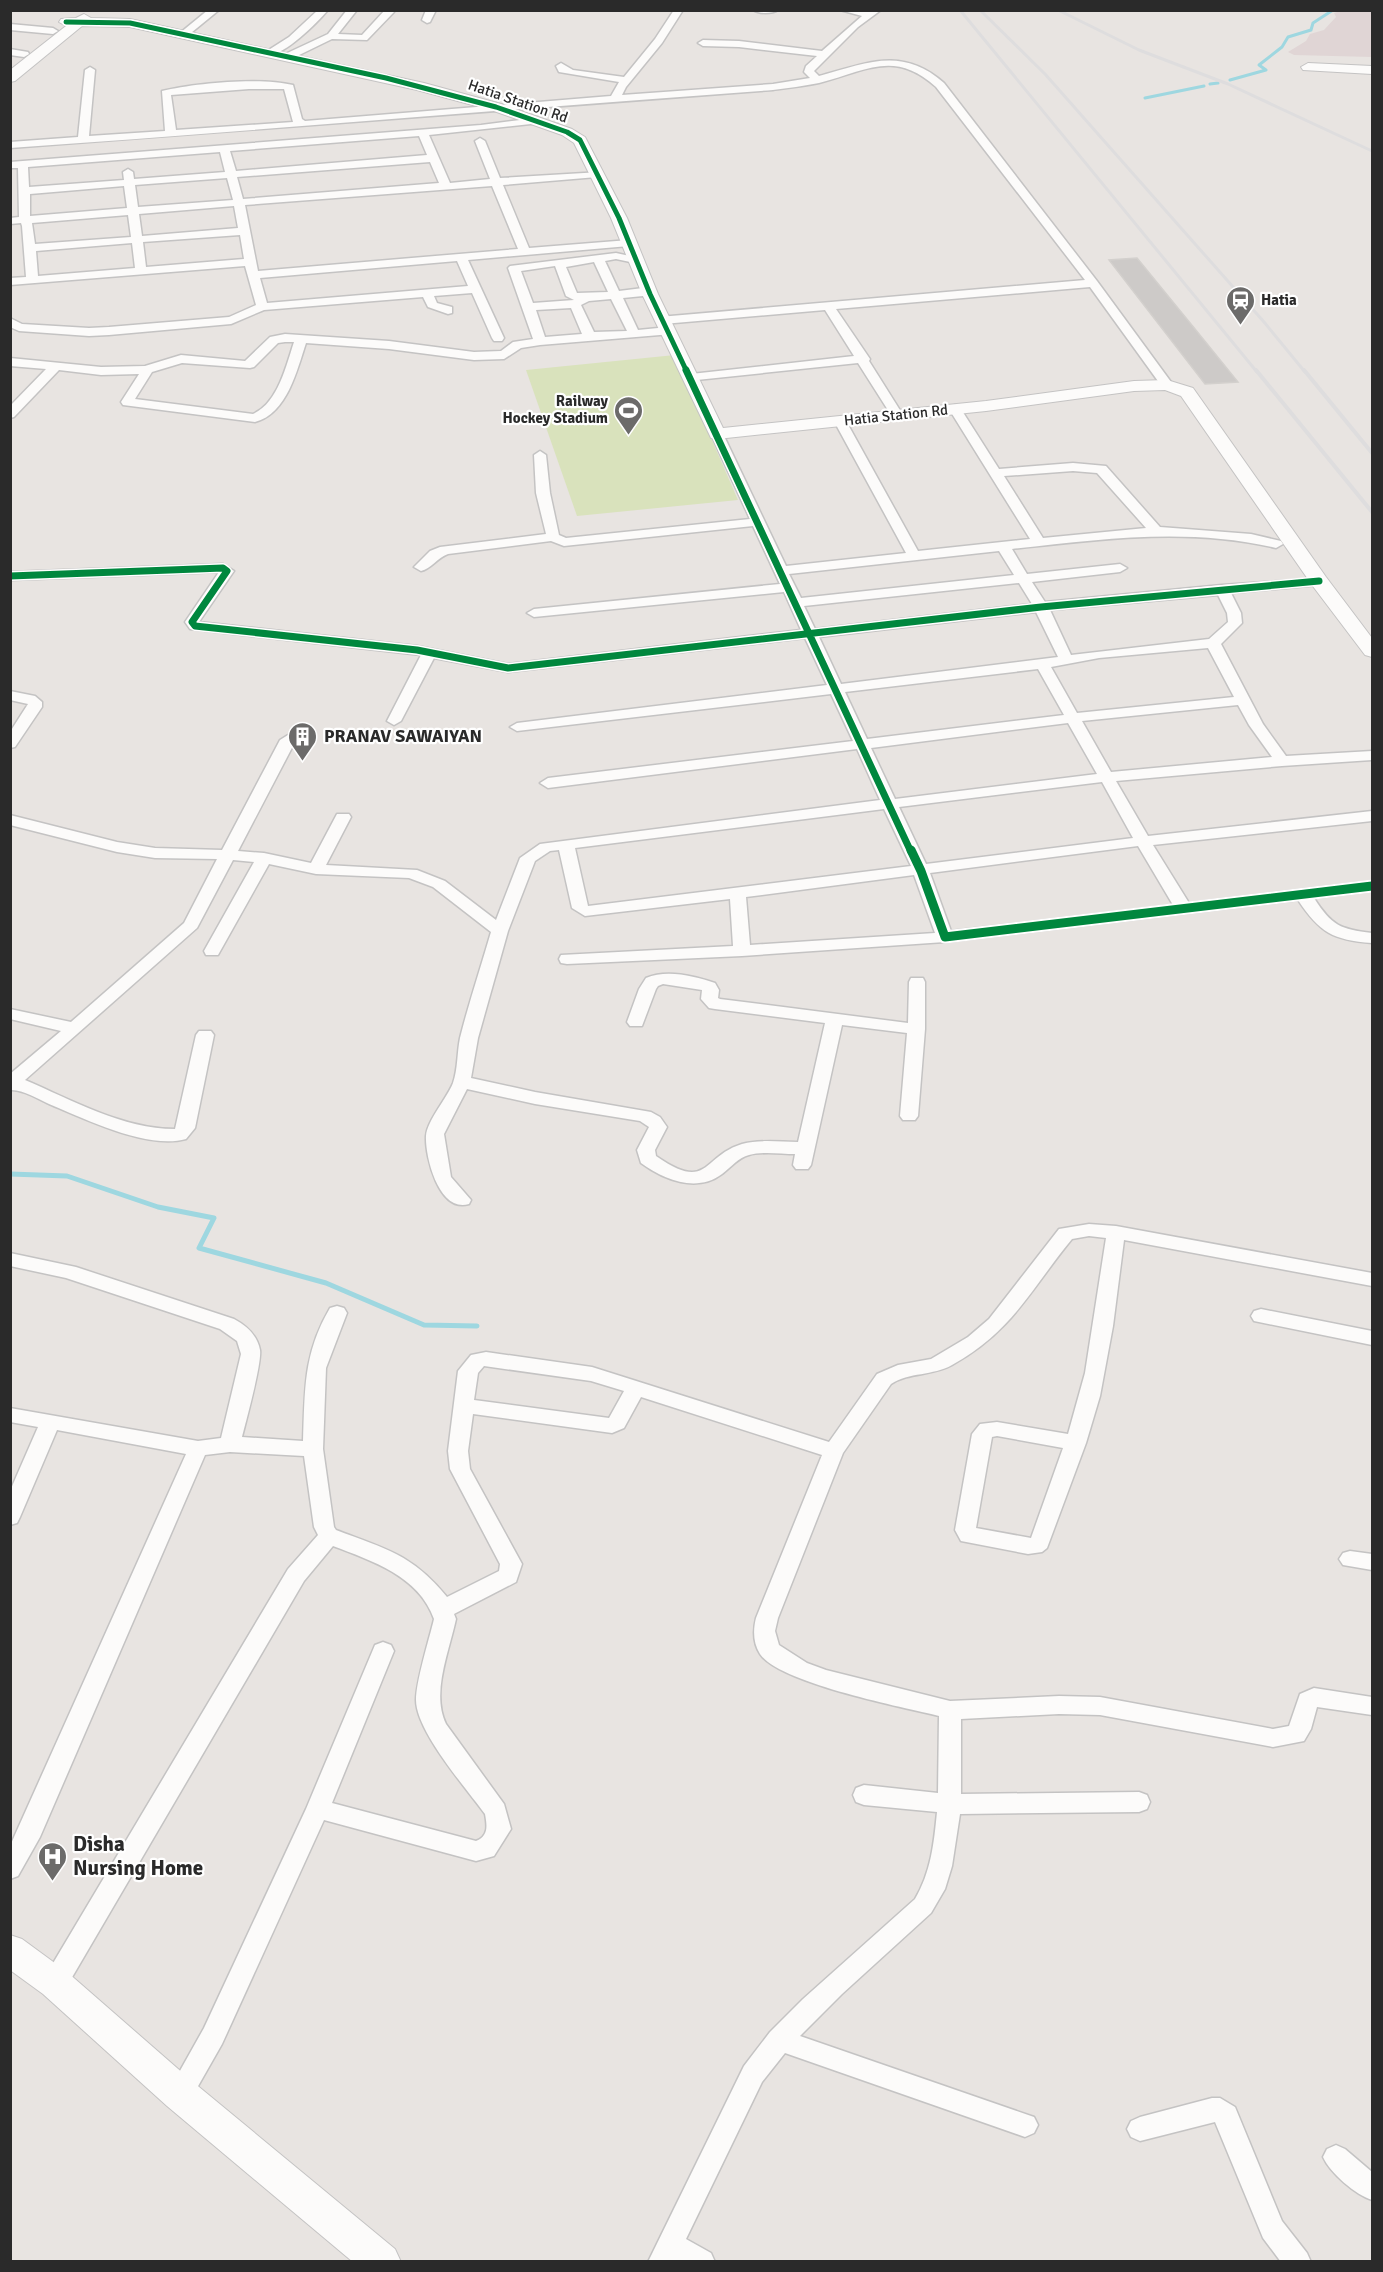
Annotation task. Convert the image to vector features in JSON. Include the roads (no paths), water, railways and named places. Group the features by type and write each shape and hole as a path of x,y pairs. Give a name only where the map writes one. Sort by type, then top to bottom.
{"street":[{"path":"10,65 17,53 75,18 94,10"},
{"path":"115,10 129,22"},
{"path":"183,35 215,10"},
{"path":"270,53 292,39 324,10"},
{"path":"287,57 331,36 353,10"},
{"path":"615,98 626,80 659,41 679,10"},
{"path":"757,10 774,10"},
{"path":"844,10 873,12"},
{"path":"331,36 366,37 389,12"},
{"path":"819,80 809,72 810,68 823,54 873,12"},
{"path":"10,78 75,18 129,22"},
{"name":"Hatia Station Rd","path":"129,22 419,86 496,107 567,132 580,140 717,434 1109,391"},
{"path":"10,27 53,31"},
{"path":"704,43 739,44 823,54"},
{"path":"10,145 762,88 819,80 871,64 918,66 928,72 1094,283 1167,385"},
{"path":"561,66 563,70 572,74 626,80"},
{"path":"1308,67 1372,70"},
{"path":"83,140 90,70"},
{"path":"1321,79 1372,81"},
{"path":"171,134 166,93 225,88 278,84 289,87 294,115 297,121 303,124"},
{"path":"10,221 239,203 422,131 536,121"},
{"path":"422,131 446,186"},
{"path":"480,141 524,251"},
{"path":"10,165 224,147 446,186 597,174"},
{"path":"224,147 262,308"},
{"path":"125,155 141,271"},
{"path":"24,191 434,158"},
{"path":"23,164 25,219 32,280"},
{"path":"29,248 244,231"},
{"path":"253,275 629,243"},
{"path":"540,341 514,268 616,256 635,260"},
{"path":"461,257 498,338"},
{"path":"598,258 634,334"},
{"path":"10,282 251,262"},
{"path":"563,262 560,267 569,292 581,301 589,334"},
{"path":"363,266 371,298"},
{"path":"10,362 101,371 146,370 181,359 245,365 250,364 274,340 301,339 388,345 474,356 504,355 517,345 583,338 589,334 604,337 634,334 666,325 829,307 1094,283"},
{"path":"11,323 89,332 109,331 231,320 262,308 475,289"},
{"path":"427,293 432,305 448,310"},
{"path":"529,308 616,295 650,294"},
{"path":"829,307 864,359 897,415"},
{"path":"146,370 144,377 127,402 255,418 264,414 279,395 301,339"},
{"path":"692,378 864,359"},
{"path":"10,414 56,366"},
{"path":"1109,391 1134,386 1167,385 1187,392 1372,671"},
{"path":"1109,391 1151,391 1175,394 1276,544 1312,581 1372,651"},
{"path":"955,409 1039,542"},
{"path":"840,421 915,557"},
{"path":"717,434 921,871 945,937"},
{"path":"540,455 545,501 553,537"},
{"path":"994,473 1073,467 1101,469 1156,531"},
{"path":"421,567 435,554 445,550 553,537 564,542 757,522"},
{"path":"781,571 1156,531 1251,538 1276,544"},
{"path":"1004,547 1041,607 1066,660"},
{"path":"795,603 1120,567"},
{"path":"10,576 223,568 227,571 192,622 195,626 429,653 508,668 1041,607 1312,581"},
{"path":"534,613 788,587"},
{"path":"517,727 1042,664 1099,654 1214,643 1235,622 1234,613 1222,589"},
{"path":"1214,643 1256,725 1282,760"},
{"path":"394,721 429,653"},
{"path":"1042,664 1184,909"},
{"path":"10,695 35,702 10,744"},
{"path":"548,783 1073,718 1243,700"},
{"path":"205,1035 186,1128 180,1135 165,1134 110,1121 15,1076 185,932 196,917 288,740"},
{"path":"462,1200 446,1185 435,1141 438,1126 462,1082 469,1038 500,931 528,858 546,846 1106,777 1282,760 1372,756"},
{"path":"566,844 580,909 585,911 921,871 1143,841 1372,816"},
{"path":"316,869 343,817"},
{"path":"10,820 137,850 264,858 316,869 411,873 424,876 439,884 500,931"},
{"path":"212,951 264,858"},
{"path":"567,959 742,951 945,937 1372,886"},
{"path":"738,892 742,951"},
{"path":"1303,894 1323,926 1333,933 1372,938"},
{"path":"693,982 700,953"},
{"path":"636,1022 652,982 662,980 693,982 709,987 711,990 709,999 715,1004 916,1029"},
{"path":"909,1116 916,1029 917,982"},
{"path":"10,1014 74,1028"},
{"path":"462,1082 535,1098 645,1116 654,1121 658,1127 646,1150 647,1159 660,1169 693,1178 709,1174 746,1149 804,1157 835,1018"},
{"path":"1372,1280 1116,1232 1089,1230 1066,1234 999,1320 983,1335 941,1362 927,1368 890,1374 884,1379 834,1450 766,1618 765,1642 769,1650 782,1660 824,1678 950,1710 1059,1705 1100,1706 1273,1738 1296,1734 1300,1729 1308,1700 1314,1697 1372,1706"},
{"path":"1076,1443 987,1429 982,1434 965,1530 968,1535 1028,1546 1035,1546 1040,1542 1076,1443 1094,1379 1116,1232"},
{"path":"10,1259 78,1275 227,1324 241,1332 249,1342 251,1354 230,1444"},
{"path":"318,1809 476,1851 486,1849 499,1829 496,1811 436,1730 429,1713 427,1699 445,1619 439,1602 406,1568 388,1558 328,1536 324,1527 313,1449 316,1368 337,1313"},
{"path":"1261,1316 1372,1338"},
{"path":"442,1610 508,1576 511,1570 511,1564 460,1469 458,1451 468,1371 478,1360 486,1359 575,1370 834,1450"},
{"path":"464,1406 612,1426 617,1423 636,1387"},
{"path":"10,1415 198,1449 230,1444 313,1449"},
{"path":"10,1517 50,1421"},
{"path":"10,1869 33,1826 198,1449"},
{"path":"55,1983 296,1575 328,1536"},
{"path":"1350,1559 1372,1562"},
{"path":"180,2094 213,2036 318,1809 383,1651"},
{"path":"702,2262 665,2253 753,2074 779,2040 932,1896 937,1883 950,1804 950,1710"},
{"path":"864,1795 950,1804 1139,1802"},
{"path":"10,1950 55,1983 180,2094 382,2262"},
{"path":"779,2040 1025,2125"},
{"path":"1140,2128 1212,2110 1220,2110 1226,2115 1272,2229 1298,2262"},
{"path":"1336,2157 1372,2188"}],"waterway":[{"path":"1230,80 1266,70 1259,65 1282,47 1288,37 1311,30 1313,23 1333,10"},
{"path":"1210,84 1218,83"},
{"path":"1145,98 1204,86"},
{"path":"10,1174 67,1176 158,1207 214,1218 199,1248 326,1283 424,1325 477,1326"}],"railway":[{"path":"960,10 1257,372"},
{"path":"980,10 1045,74 1264,322 1305,372"},
{"path":"1058,10 1139,50 1228,84 1372,151"},
{"path":"1256,370 1372,512"},
{"path":"1304,370 1372,453"}],"place":[{"name":"Hatia","path":"1240,326"},
{"name":"Railway Hockey Stadium","path":"629,436"},
{"name":"PRANAV SAWAIYAN","path":"303,762"},
{"name":"Disha Nursing Home","path":"52,1882"}]}
